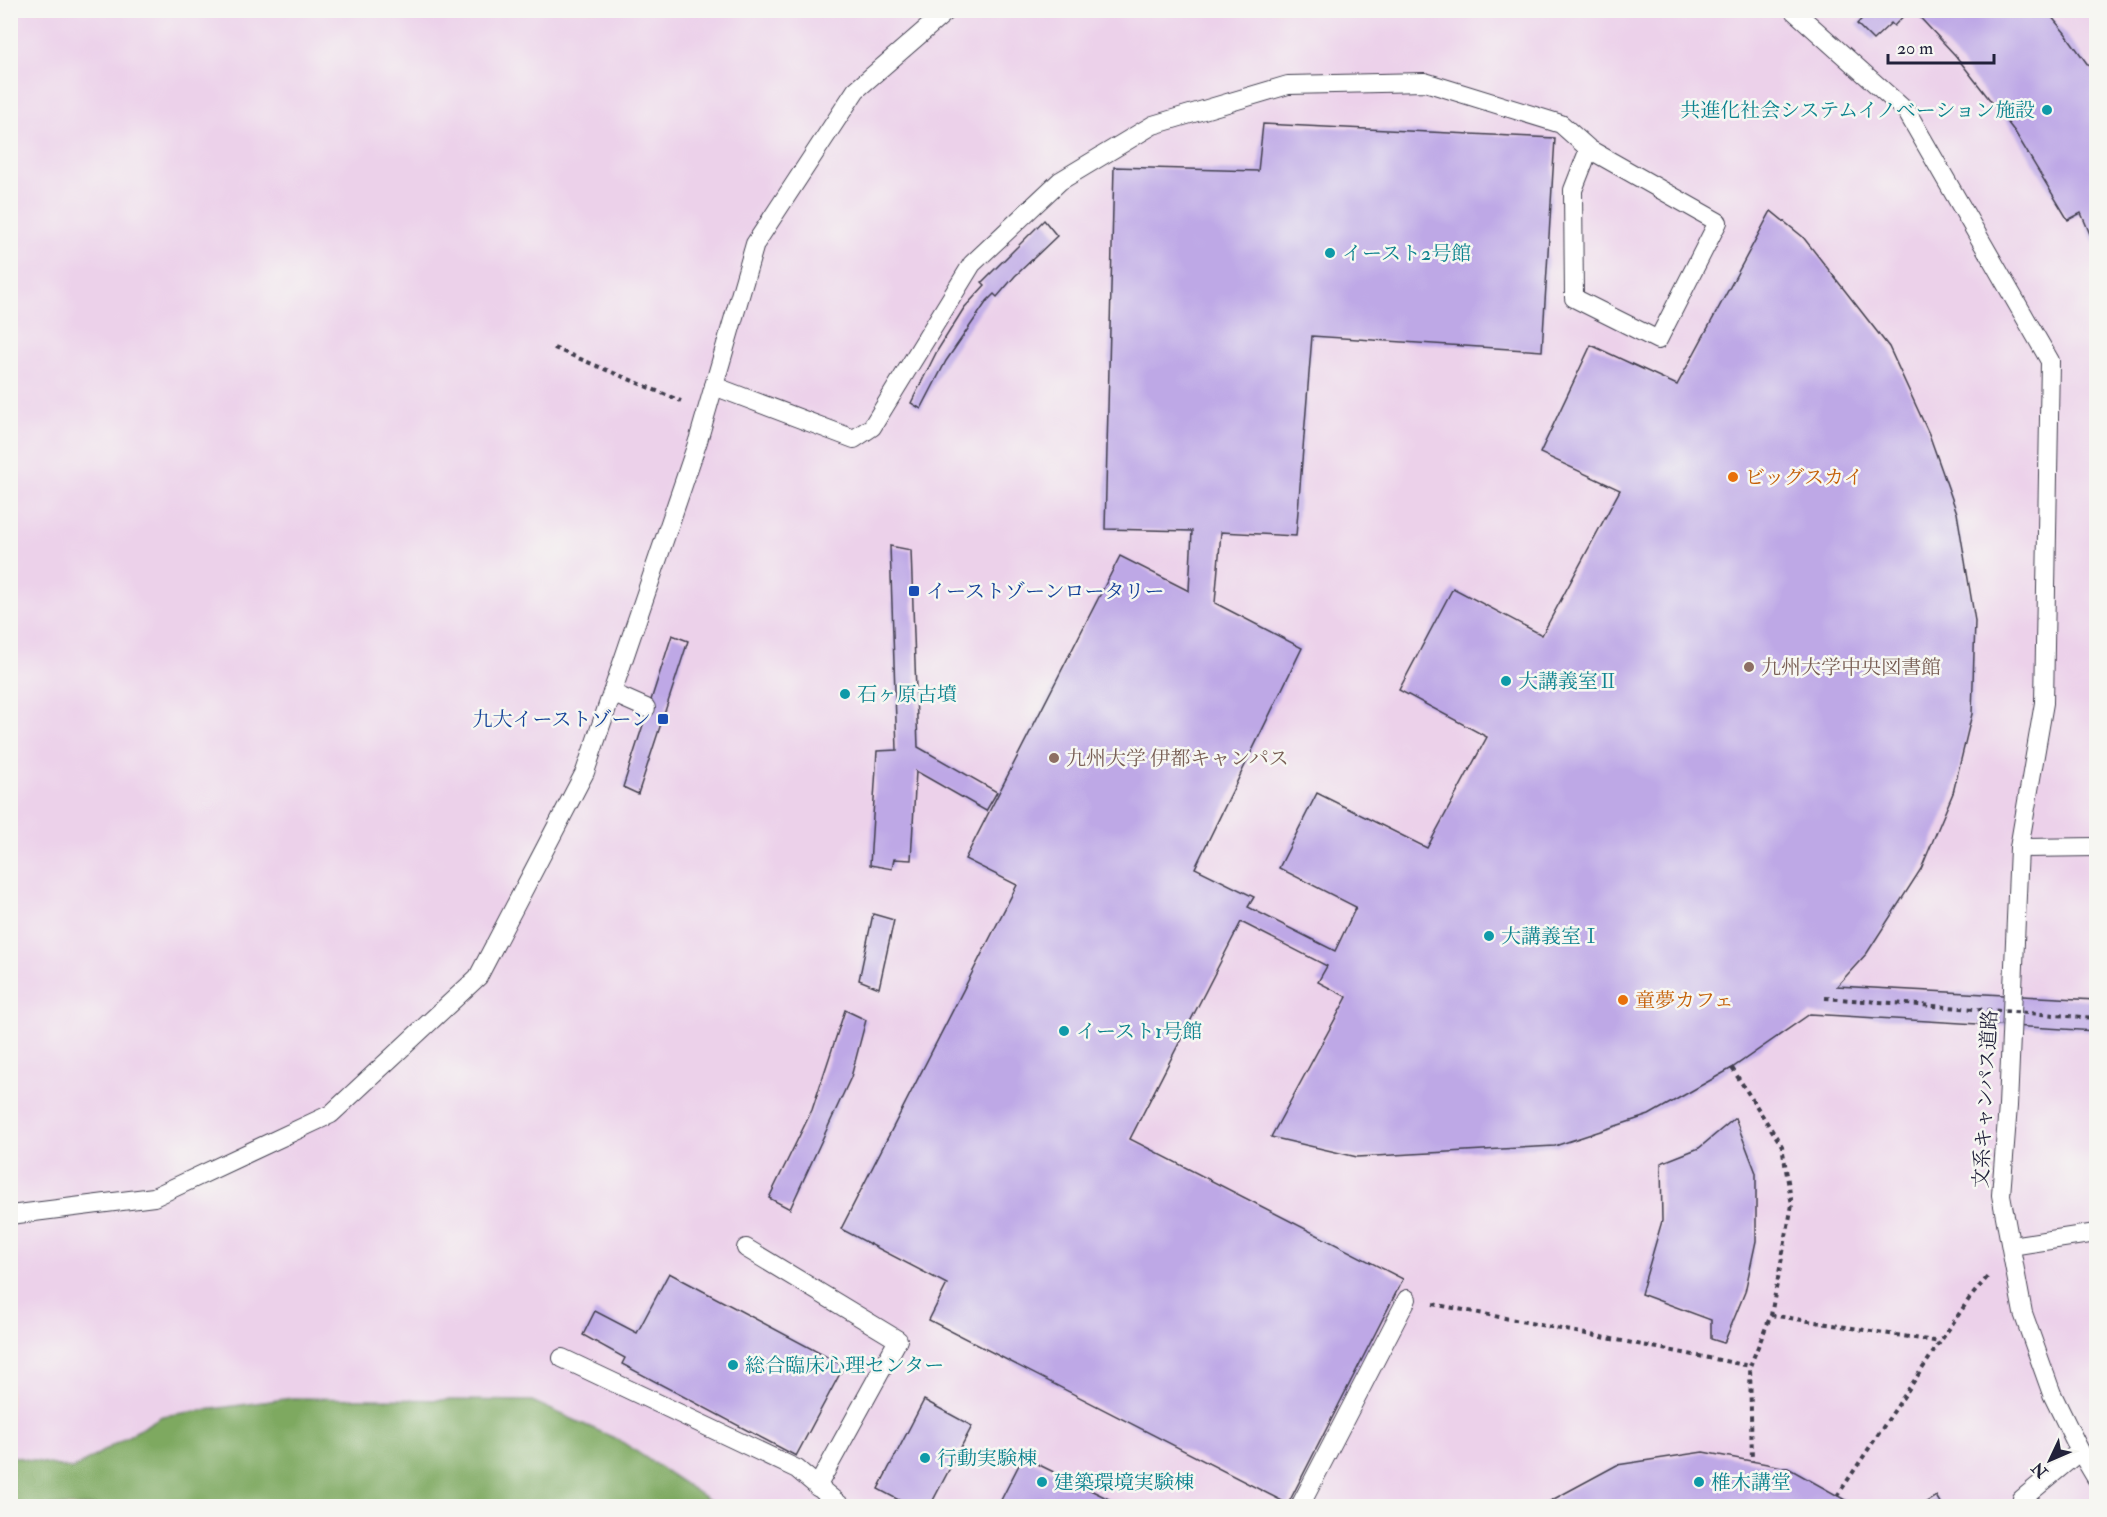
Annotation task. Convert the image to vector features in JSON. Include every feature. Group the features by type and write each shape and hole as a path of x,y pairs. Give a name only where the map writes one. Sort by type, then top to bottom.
{"lane":[{"path":"10,1215 154,1197 331,1114 478,977 585,772 707,412 755,244 856,90 948,10"},
{"name":"文系キャンパス道路","path":"1793,10 1907,112 2050,361 2044,703 2019,848 2008,1106 2001,1195 2023,1313 2052,1394 2080,1451 2097,1478"},
{"path":"714,386 854,439 872,427 972,264 1060,181 1153,125 1288,85 1425,82 1561,124 1589,149 1718,222 1658,340 1574,298 1573,190 1589,149"},
{"path":"612,693 646,708"},
{"path":"2019,848 2097,847"},
{"path":"2011,1246 2097,1233"},
{"path":"746,1248 898,1340 817,1487"},
{"path":"1300,1506 1407,1299"},
{"path":"562,1358 797,1469 841,1506"},
{"path":"2024,1506 2022,1499 2080,1451"}],"path":[{"path":"554,348 707,412"},
{"path":"1826,998 2097,1018"},
{"path":"1732,1068 1782,1146 1792,1205 1771,1315 1750,1366 1752,1461"},
{"path":"1837,1496 1969,1299 2011,1246"},
{"path":"1407,1299 1750,1366"},
{"path":"1771,1315 1941,1342"}],"shaded area":[{"name":"九州大学 伊都キャンパス","path":"11,11 2096,11 2096,1506 11,1506"}],"green space":[{"path":"292,1398 532,1401 619,1440 718,1506 11,1506 11,1456 73,1469 162,1416"}],"building":[{"path":"1870,10 1909,10 1894,26 1891,23 1873,40 1857,24"},
{"name":"共進化社会システムイノベーション施設","path":"1913,10 2046,10 2065,33 2096,76 2096,248 2081,213 2068,220 2015,132 1955,55"},
{"path":"1263,124 1555,138 1542,351 1312,336 1296,536 1221,532 1215,603 1302,648 1195,868 1254,897 1248,907 1335,951 1356,907 1279,868 1317,793 1427,848 1487,737 1399,690 1453,588 1542,635 1620,490 1540,453 1591,345 1677,385 1771,211 1803,237 1889,347 1929,434 1957,513 1975,621 1972,714 1953,793 1921,869 1867,953 1837,986 2096,1000 2096,1031 1810,1014 1732,1068 1649,1115 1555,1146 1357,1157 1271,1137 1347,997 1318,982 1327,966 1241,922 1130,1139 1403,1279 1288,1504 929,1320 947,1284 841,1229 1017,885 965,859 1120,556 1189,591 1192,531 1105,529 1114,167 1258,171"},
{"path":"1044,220 1057,236 1015,276 997,297 994,294 987,301 946,361 921,409 911,403 937,351 964,308 985,285 982,282"},
{"path":"2093,506 2096,506 2096,557 2092,557"},
{"path":"890,546 911,550 918,747 997,792 986,811 916,771 911,860 894,859 892,869 870,865 877,751 897,750"},
{"path":"672,635 688,641 638,794 623,787"},
{"path":"873,914 894,920 879,988 859,980"},
{"path":"845,1010 866,1020 851,1077 790,1209 769,1198 812,1110"},
{"path":"1735,1118 1756,1173 1756,1241 1745,1292 1724,1343 1711,1339 1711,1320 1641,1294 1662,1221 1661,1163 1699,1148"},
{"name":"総合臨床心理センター","path":"669,1273 844,1366 796,1456 622,1364 625,1358 583,1335 595,1311 637,1333"},
{"name":"行動実験棟","path":"924,1400 972,1426 930,1506 910,1506 878,1489"},
{"name":"椎木講堂","path":"1703,1452 1788,1468 1856,1506 1541,1506 1617,1465"},
{"name":"建築環境実験棟","path":"1023,1457 1123,1506 998,1506"},
{"path":"1936,1496 1942,1506 1920,1506"}],"place":[{"name":"共進化社会システムイノベーション施設","path":"2047,110"},
{"name":"イースト2号館","path":"1330,253"},
{"name":"ビッグスカイ","path":"1733,477"},
{"name":"イーストゾーンロータリー","path":"914,591"},
{"name":"九州大学中央図書館","path":"1749,667"},
{"name":"大講義室Ⅱ","path":"1506,681"},
{"name":"石ヶ原古墳","path":"845,694"},
{"name":"九大イーストゾーン","path":"663,719"},
{"name":"九州大学 伊都キャンパス","path":"1054,758"},
{"name":"大講義室Ⅰ","path":"1489,936"},
{"name":"童夢カフェ","path":"1623,1000"},
{"name":"イースト1号館","path":"1064,1031"},
{"name":"総合臨床心理センター","path":"733,1365"},
{"name":"行動実験棟","path":"925,1458"},
{"name":"建築環境実験棟","path":"1042,1482"},
{"name":"椎木講堂","path":"1699,1482"}]}
